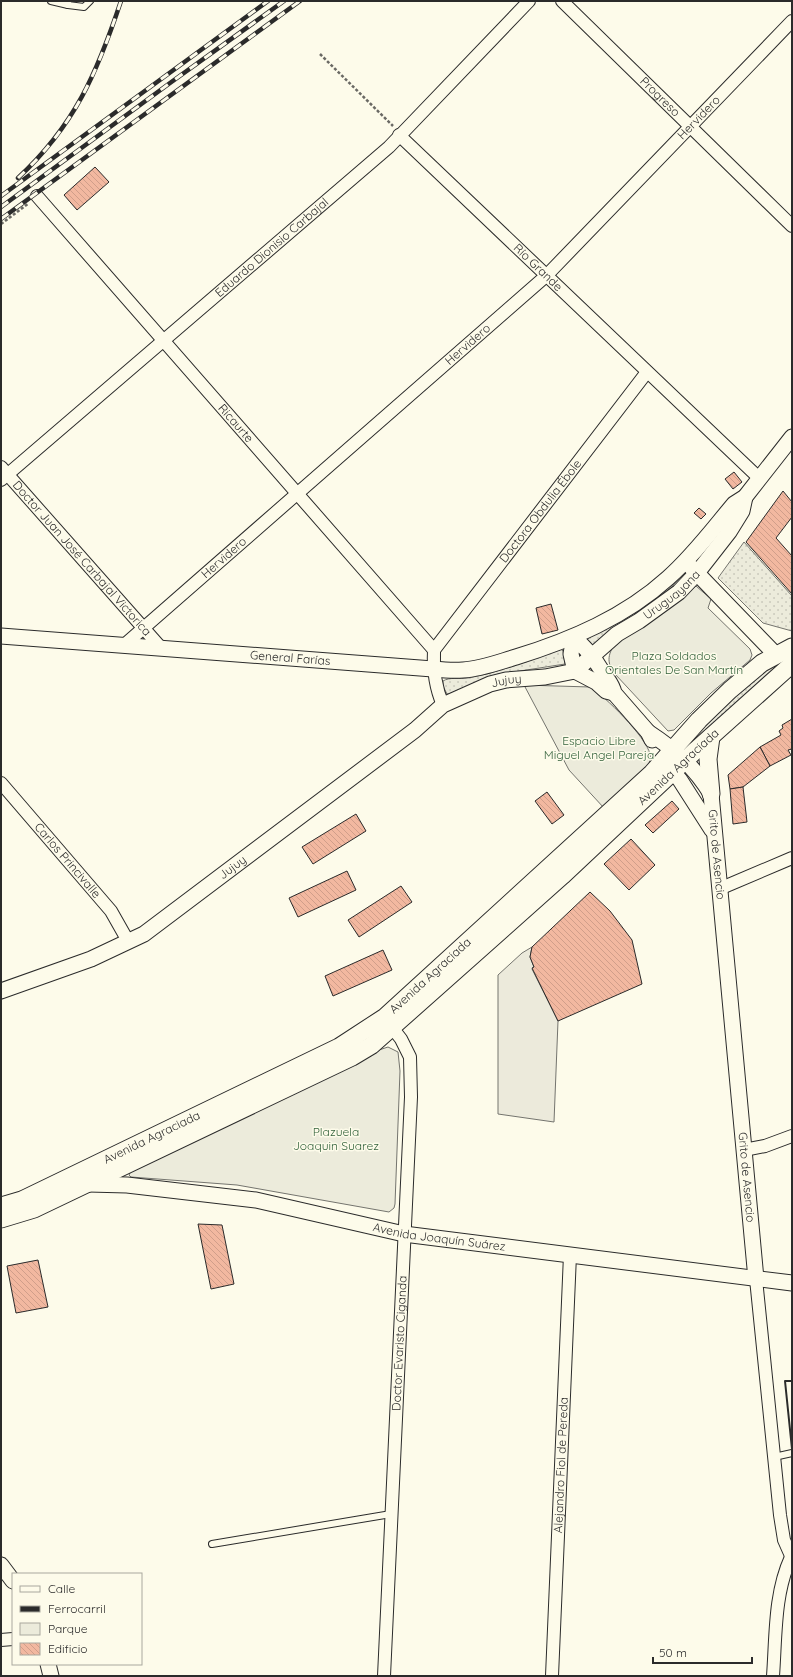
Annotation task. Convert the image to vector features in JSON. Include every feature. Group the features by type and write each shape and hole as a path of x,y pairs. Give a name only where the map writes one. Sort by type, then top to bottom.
{"main road":[{"name":"Avenida Agraciada","path":"1,1219 34,1210 352,1057 372,1045 389,1023 562,876 670,760 730,690 762,663 792,647"},
{"name":"Avenida Agraciada","path":"670,760 685,760 792,664"},
{"path":"711,737 708,759 711,794"},
{"name":"Avenida Agraciada","path":"1,1206 22,1200 389,1023"}],"street":[{"name":"Eduardo Dionisio Carbajal","path":"3,474 163,341 389,147 529,1"},
{"name":"Progreso","path":"562,1 792,226"},
{"name":"Hervidero","path":"123,646 546,276 792,21"},
{"name":"Río Grande","path":"399,135 759,478"},
{"name":"Ricaurte","path":"37,196 434,650"},
{"name":"Doctora Obdulia Ébole","path":"434,650 647,372"},
{"name":"Uruguayana","path":"574,637 647,595 685,562 734,504 745,497 792,437"},
{"name":"Doctor Juan José Carbajal Victorica","path":"3,474 162,649"},
{"name":"Uruguayana","path":"575,671 617,634 639,621 679,592 697,573 729,532 742,511 745,497"},
{"path":"685,562 776,656"},
{"name":"General Farías","path":"1,636 433,670 464,670 486,666 574,637"},
{"path":"574,637 592,655 602,672 613,684 614,693 670,760 714,833"},
{"path":"574,637 571,654 575,671 596,682 606,691 614,693"},
{"path":"434,650 433,670 436,685 443,705"},
{"name":"Jujuy","path":"1,991 91,959 144,934 415,730 443,705 474,690 506,680 545,677 575,671"},
{"path":"685,760 711,794"},
{"name":"Carlos Princivalle","path":"1,783 111,910 128,941"},
{"name":"Grito de Asencio","path":"711,794 774,1457 784,1540 792,1558"},
{"path":"719,889 792,858"},
{"name":"Doctor Evaristo Ciganda","path":"384,1676 411,1097 410,1057 406,1046 389,1023"},
{"path":"744,1150 765,1146 792,1136"},
{"name":"Avenida Joaquín Suárez","path":"88,1184 127,1185 256,1200 404,1234 792,1283"},
{"name":"Alejandro Fiol de Pereda","path":"552,1676 570,1255"},
{"path":"773,1676 778,1598 783,1574 792,1558"},
{"path":"1,1565 12,1580"},
{"path":"1,1640 12,1639"},
{"path":"48,1665 51,1676"}],"lane":[{"path":"51,1 84,7 90,1"},
{"path":"774,1457 792,1454"},
{"path":"212,1544 391,1514"}],"path":[{"path":"320,54 389,121 399,135"},
{"path":"1,224 37,196"}],"green space":[{"path":"744,542 792,596 792,631 763,623 718,578"},
{"path":"679,578 670,589 594,647 586,641 587,639"},
{"name":"Plaza Soldados Orientales De San Martín","path":"696,586 711,599 708,608 750,649 752,655 750,660 711,693 674,730 668,731 615,674 610,667 609,656 615,644"},
{"path":"561,649 563,651 565,664 507,673 482,680 449,694 447,694 443,686 443,681 445,680 480,676"},
{"path":"792,655 685,749 703,726 759,674"},
{"name":"Espacio Libre Miguel Angel Pareja","path":"524,685 590,687 615,708 641,738 650,754 648,765 604,808 569,770"},
{"name":"Plazuela Joaquin Suarez","path":"388,1047 398,1052 400,1071 395,1204 394,1208 389,1212 237,1185 131,1177 129,1175 131,1171 376,1051"}],"shaded area":[{"path":"532,947 530,957 534,967 532,969 558,1021 554,1122 498,1114 498,975 522,953"}],"building":[{"path":"95,167 109,182 77,210 64,195"},
{"path":"734,472 742,482 733,489 725,479"},
{"path":"783,491 792,502 792,517 776,538 792,556 792,594 746,542"},
{"path":"699,508 706,514 701,519 694,513"},
{"path":"551,604 558,630 542,634 536,608"},
{"path":"792,719 792,749 788,750 791,755 770,766 760,747 781,735 779,731 783,728 782,725"},
{"path":"760,747 770,766 743,787 730,789 728,775"},
{"path":"743,787 747,822 733,824 730,789"},
{"path":"547,792 564,815 552,824 535,801"},
{"path":"672,801 679,809 653,833 645,825"},
{"path":"356,814 366,831 313,864 302,847"},
{"path":"631,839 655,865 629,890 604,864"},
{"path":"347,871 356,890 298,917 289,898"},
{"path":"401,886 412,902 359,937 348,920"},
{"path":"590,892 610,911 632,940 642,984 558,1021 532,968 534,967 530,957 532,947"},
{"path":"383,950 392,970 333,996 325,976"},
{"path":"198,1224 222,1225 234,1284 211,1289"},
{"path":"38,1260 48,1307 16,1313 7,1266"}],"railway":[{"path":"18,178 55,138 82,97 103,52 121,1"},
{"path":"1,196 268,1"},
{"path":"1,207 284,1"},
{"path":"1,219 300,1"}],"wall":[{"path":"792,1381 785,1381 792,1449"}]}
